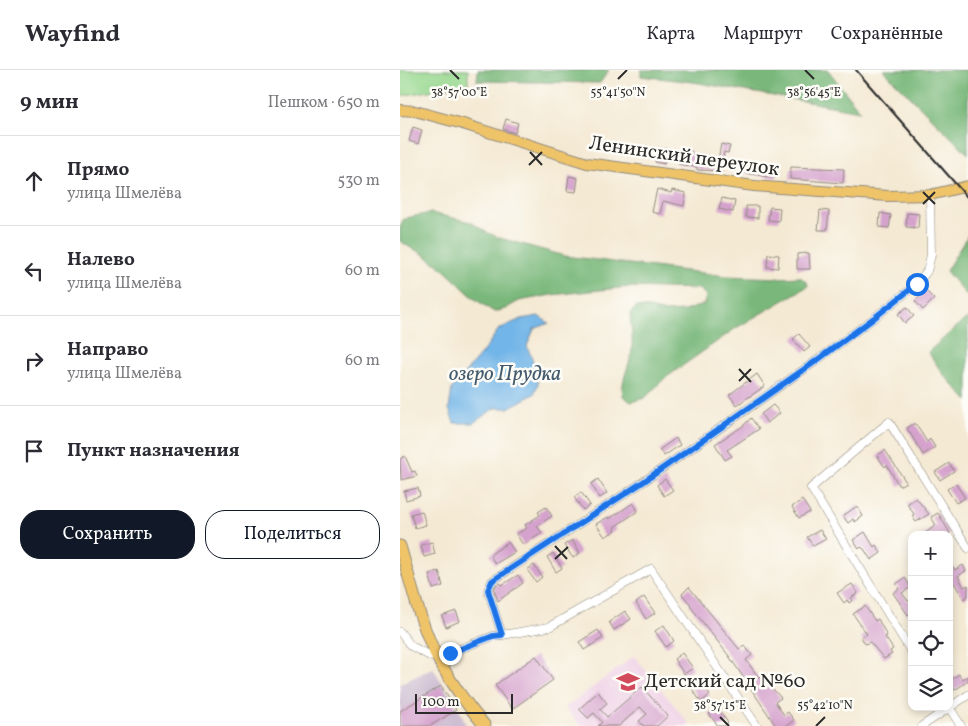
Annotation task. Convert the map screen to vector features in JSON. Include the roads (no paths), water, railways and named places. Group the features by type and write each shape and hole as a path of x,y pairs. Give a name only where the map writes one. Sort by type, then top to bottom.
{"highway":[{"path":"400,546 434,657 484,726"}],"main road":[{"name":"Ленинский переулок","path":"400,110 415,111 463,124 587,163 754,186 888,196 930,195 968,186"}],"street":[{"path":"502,635 488,590 492,581 643,482 830,350 917,284 928,271 931,254 930,195"},
{"path":"908,646 811,488 889,422 968,548"},
{"path":"400,632 411,646 434,657 493,636 549,627 651,569 757,726"},
{"path":"953,704 968,695"},
{"path":"922,726 943,711"},
{"path":"949,711 961,726"}],"water":[{"name":"озеро Прудка","path":"538,316 549,323 534,329 527,346 536,369 538,384 534,394 508,408 495,408 473,423 454,423 449,409 452,388 482,353 499,329 521,319"}],"railway":[{"path":"856,70 968,198"}],"place":[{"name":"Детский сад №60","path":"628,682"}]}
